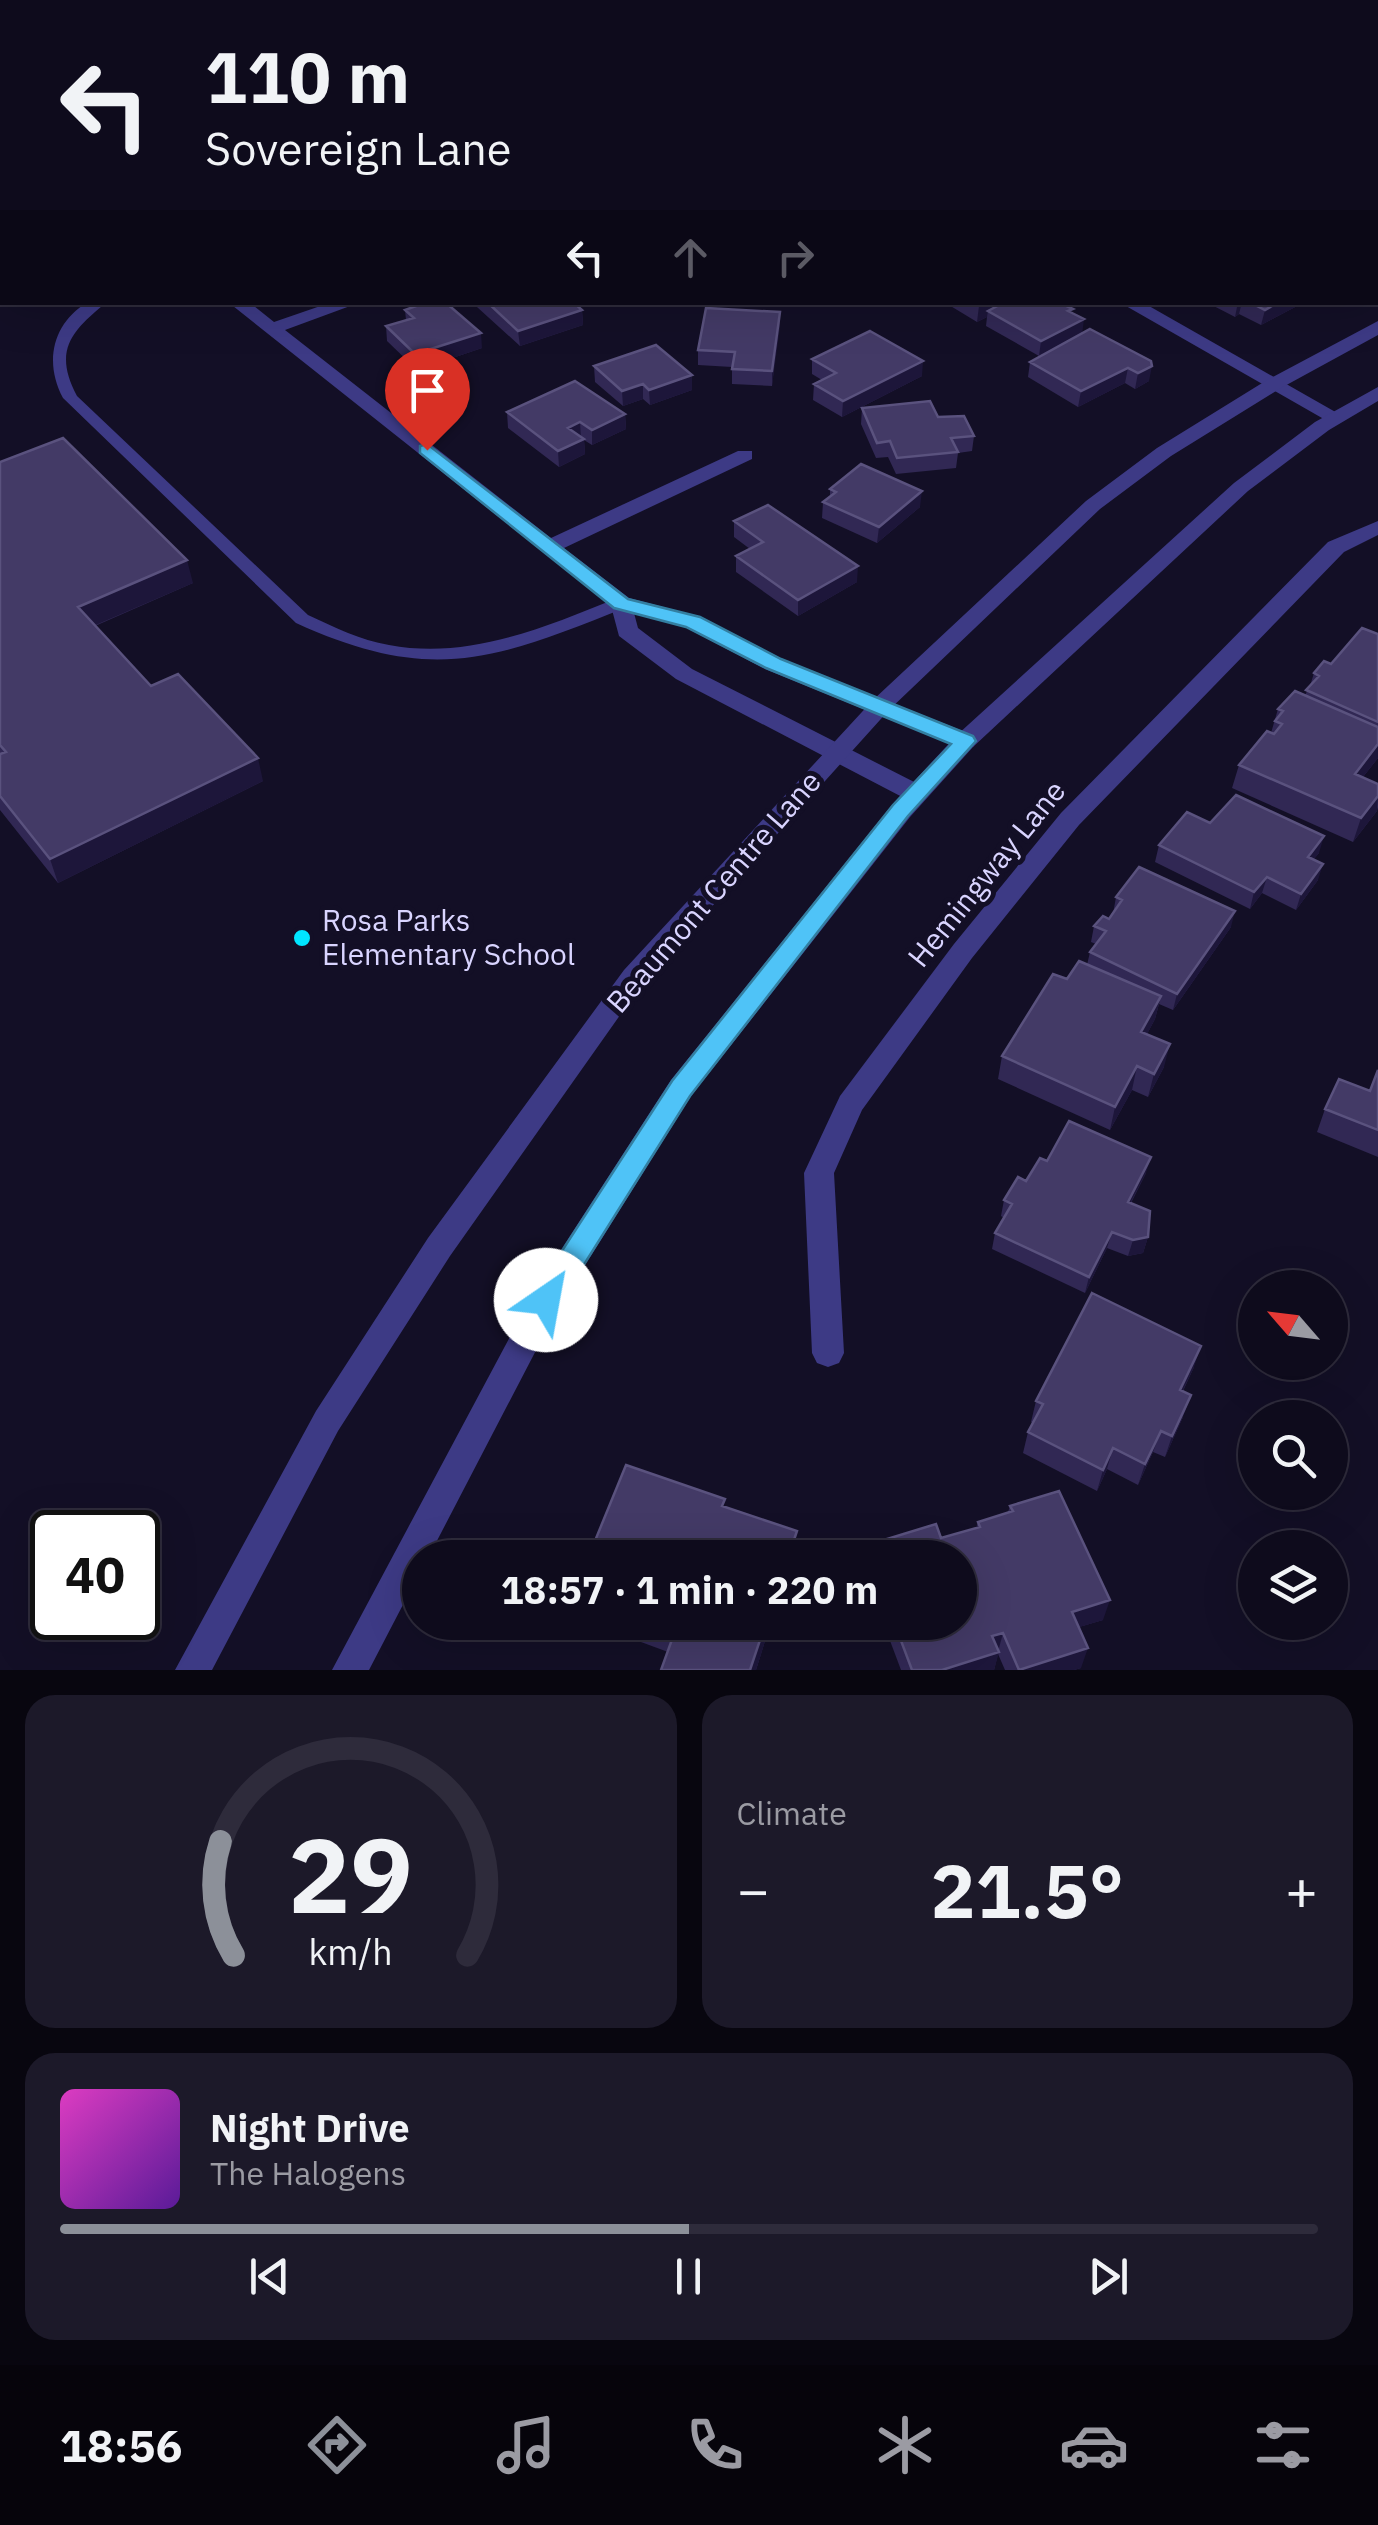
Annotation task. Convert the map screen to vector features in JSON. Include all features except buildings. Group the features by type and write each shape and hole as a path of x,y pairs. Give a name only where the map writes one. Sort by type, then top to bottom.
{"street":[{"path":"241,305 621,603 693,622 773,664 965,741"},
{"path":"271,329 343,305"},
{"path":"1133,305 1336,418"},
{"name":"Beaumont Centre Lane","path":"193,1670 327,1421 439,1248 633,977 880,705 1092,505 1164,452 1274,384 1378,328"},
{"path":"350,1670 546,1300 660,1121 754,994 915,794 965,741 1241,487 1378,392"},
{"path":"551,546 745,454"},
{"name":"Hemingway Lane","path":"828,1353 819,1173 850,1104 963,950 1070,819 1336,547 1378,528"},
{"path":"621,603 626,632 684,674 915,794"}],"lane":[{"path":"94,305 65,332 56,357 58,381 71,398 302,619 342,640 395,652 452,657 511,647 621,603"}],"place":[{"name":"Rosa Parks Elementary School","path":"302,938"}],"route":[{"path":"427,450 621,603 693,622 773,664 965,741 900,811 681,1088 546,1300"}]}
